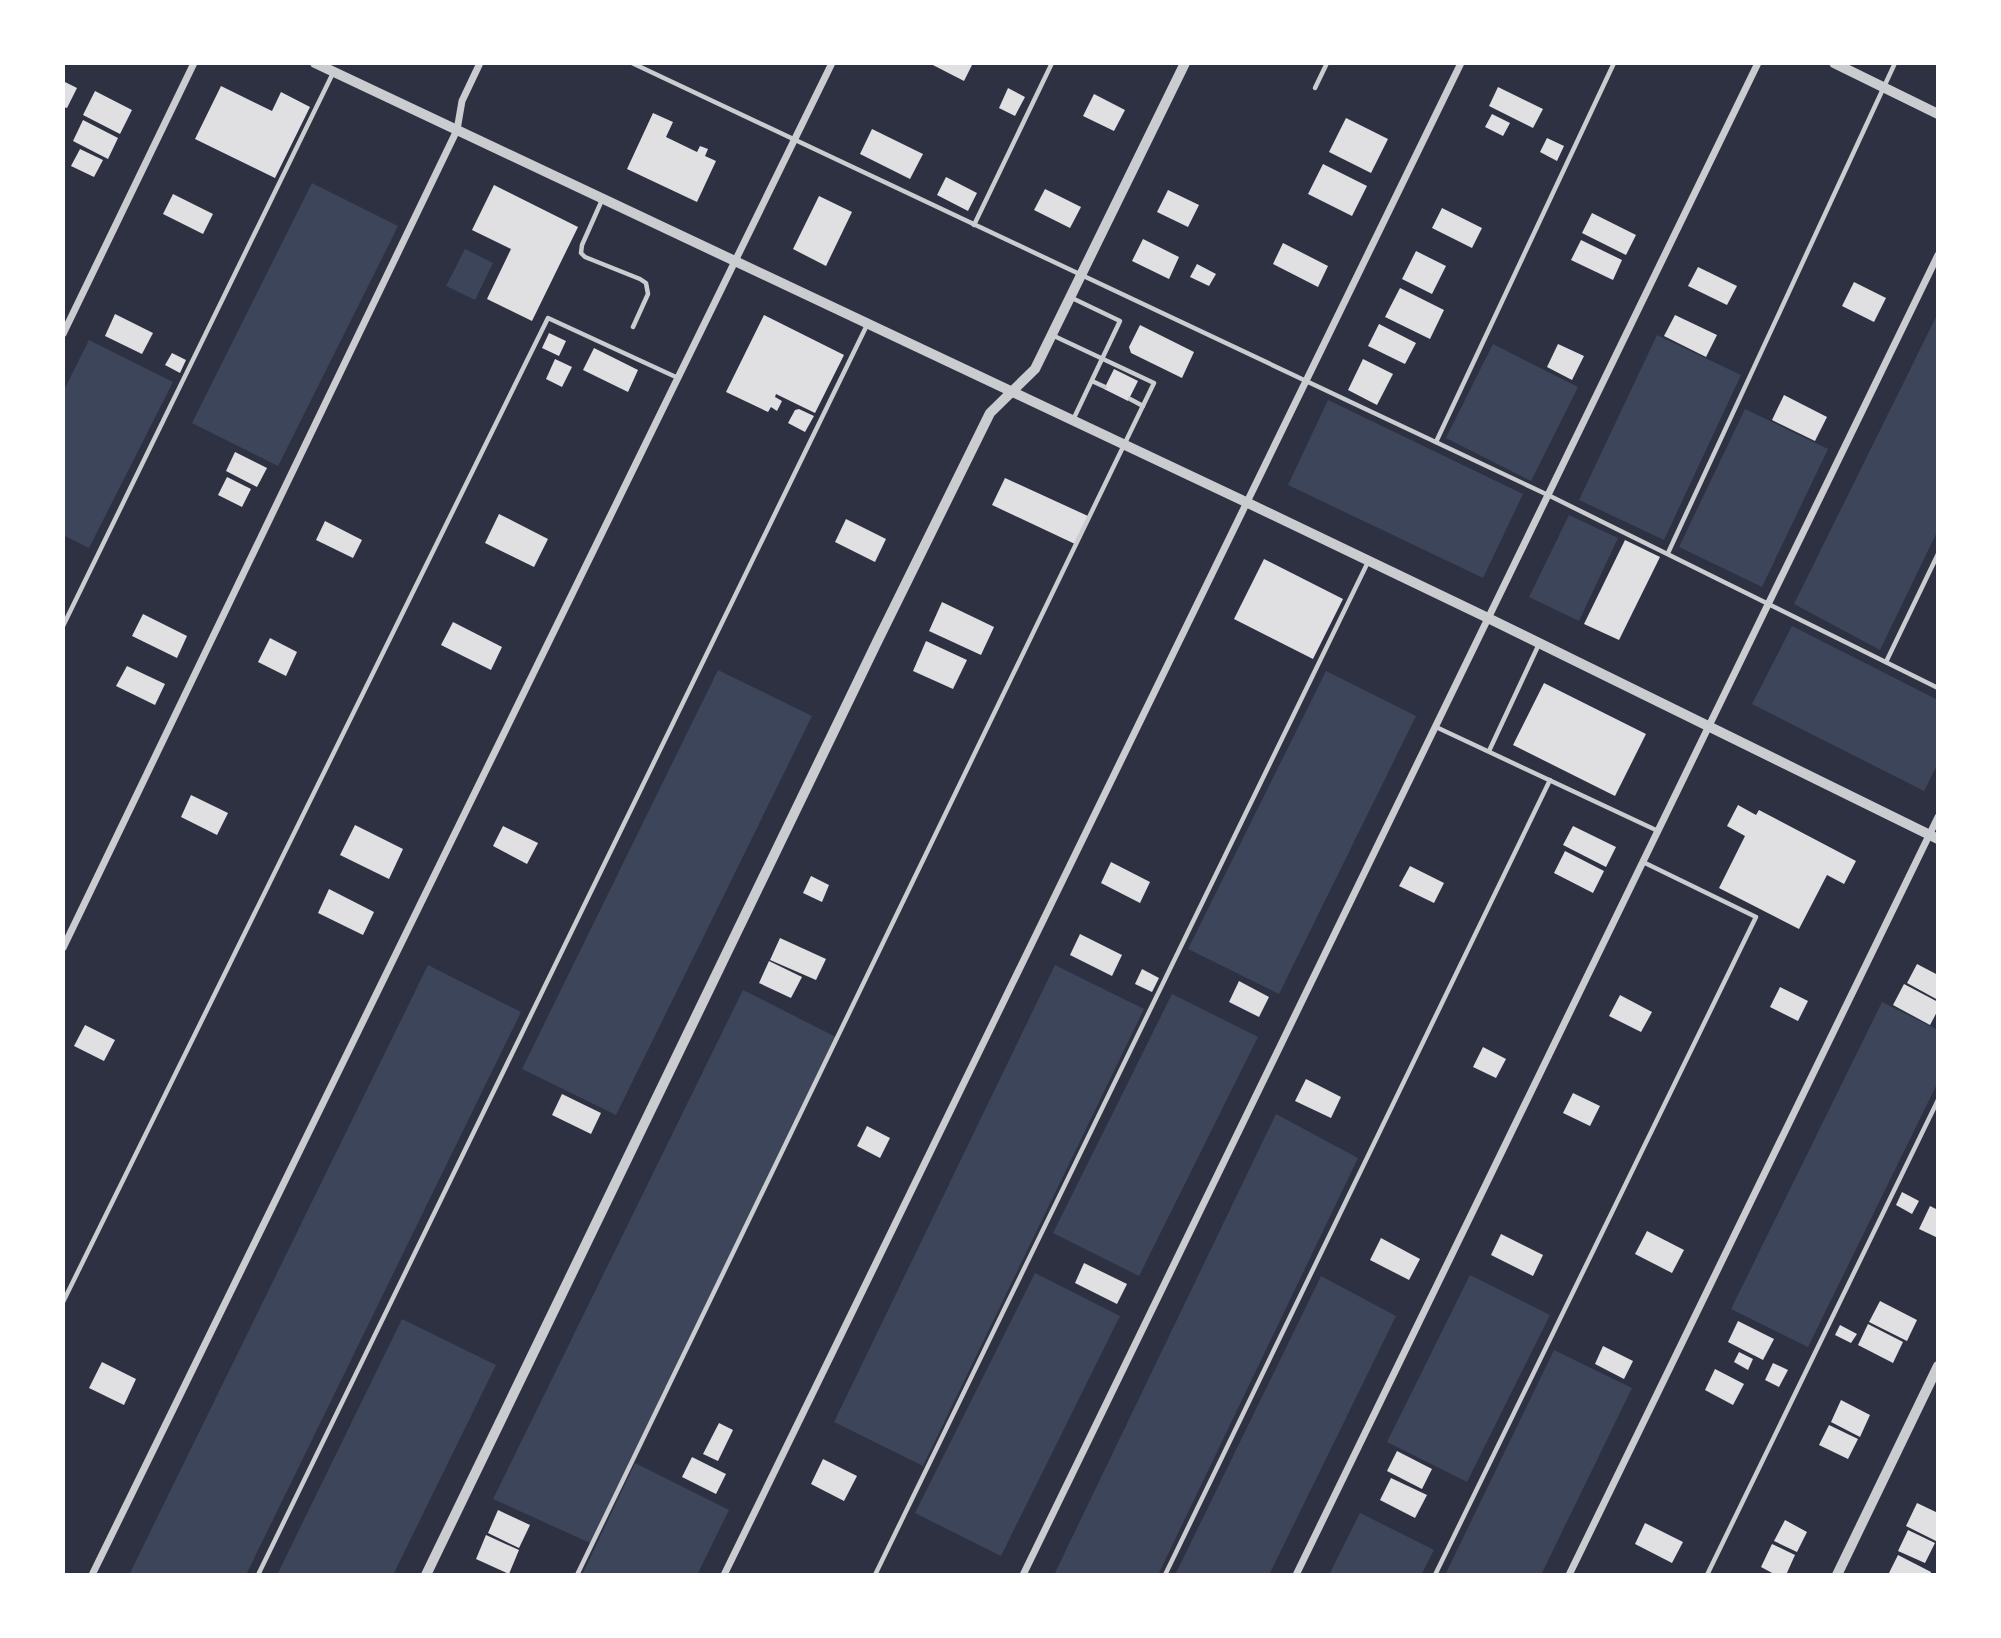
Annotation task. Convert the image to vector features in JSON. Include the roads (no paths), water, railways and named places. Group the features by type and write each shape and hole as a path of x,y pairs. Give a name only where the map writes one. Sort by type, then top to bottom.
{"street":[{"path":"63,334 194,63"},
{"path":"315,63 1248,503 1934,837"},
{"path":"63,948 457,130 462,101 480,63"},
{"path":"92,1575 832,63"},
{"path":"426,1575 990,413 1035,369 1185,63"},
{"path":"724,1575 1461,63"},
{"path":"1023,1575 1758,63"},
{"path":"1834,63 1938,114"},
{"path":"1296,1575 1938,255"},
{"path":"1569,1575 1934,837 1938,817"},
{"path":"1837,1575 1938,1366"}],"lane":[{"path":"633,63 1548,495 1938,688"},
{"path":"974,225 1052,63"},
{"path":"1315,88 1327,63"},
{"path":"1436,442 1615,63"},
{"path":"1668,553 1895,63"},
{"path":"63,626 334,72"},
{"path":"602,199 582,244 581,253 646,283 648,294 633,327"},
{"path":"1070,298 1120,321 1073,421"},
{"path":"63,1302 548,318 678,378"},
{"path":"258,1575 868,324"},
{"path":"578,1575 1154,383 1052,335"},
{"path":"1092,381 1105,387"},
{"path":"1130,399 1143,406"},
{"path":"1886,662 1938,554"},
{"path":"875,1575 1368,561"},
{"path":"1489,751 1539,643"},
{"path":"1436,726 1658,831"},
{"path":"1165,1575 1550,780"},
{"path":"1435,1575 1756,917 1643,862"},
{"path":"1707,1575 1938,1100"}]}
